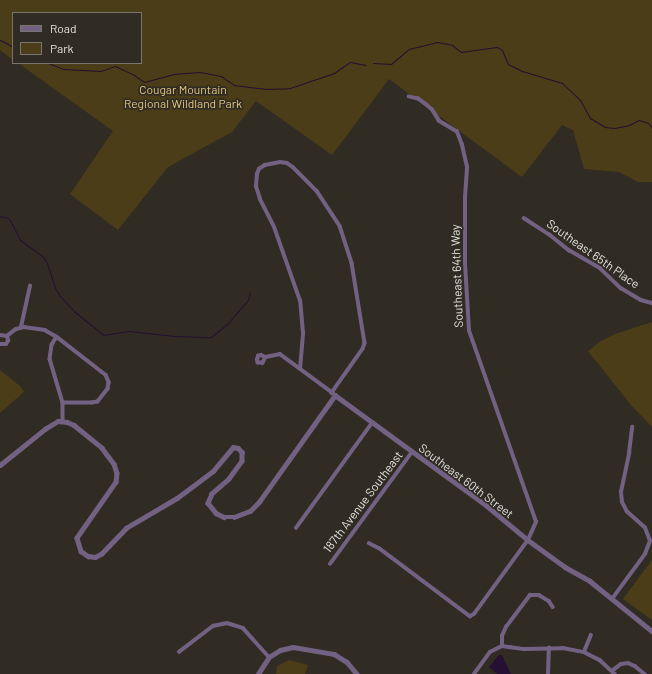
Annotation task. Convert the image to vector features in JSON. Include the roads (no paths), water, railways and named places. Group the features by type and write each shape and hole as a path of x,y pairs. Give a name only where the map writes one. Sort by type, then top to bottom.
{"street":[{"name":"Southeast 64th Way","path":"369,544 379,548 470,616 474,614 528,540 535,526 536,518 469,331 465,264 465,197 467,167 462,145 457,132 440,121 432,110 425,104 418,99 409,97"},
{"path":"0,465 51,424 63,421 74,425 102,448 114,464 117,473 115,485 78,535 78,544 83,554 90,557 99,556 126,528 177,498 214,471 230,449 235,447 240,450 243,457 240,464 229,479 210,497 209,506 216,513 224,517 234,517 245,514 254,507 334,394 363,350 365,343 352,262 346,239 334,215 308,181 287,163 280,162 265,166 258,172 256,180 258,195 274,227 300,301 303,333 300,368"},
{"name":"Southeast 65th Place","path":"524,218 549,234 569,250 600,268 621,288 641,300 652,303"},
{"path":"21,328 30,286"},
{"path":"0,335 7,336 21,328 39,328 57,337 101,369 108,378 108,389 98,402 63,403"},
{"path":"0,344 3,345 7,343 7,336"},
{"path":"57,337 52,345 50,359 63,403 63,421"},
{"name":"Southeast 60th Street","path":"266,357 280,354 300,368 372,423 487,506 528,540 565,567 590,581 652,631"},
{"path":"296,528 372,423"},
{"path":"612,600 645,554 650,541 645,528 627,512 622,502 621,492 629,453 632,427"},
{"name":"187th Avenue Southeast","path":"330,564 412,452"},
{"path":"502,646 502,636 506,627 530,595 539,594 549,601 553,607"},
{"path":"179,652 213,626 227,623 243,628 269,657"},
{"path":"584,652 591,635"},
{"path":"474,674 490,652 502,646 524,649 563,648 584,652 600,660 614,672 622,664 628,663 645,674"},
{"path":"258,674 269,657 287,648 301,647 338,656 347,662 357,674"},
{"path":"548,674 549,648"}],"waterway":[{"path":"0,40 12,46"},
{"path":"373,63 391,64 409,49 437,42 452,45 461,52 497,47 502,50 508,64 522,71 562,83 580,100 590,118 605,127 614,128 629,125 639,120 648,123 652,128"},
{"path":"51,64 64,69 101,71 115,66 134,75 144,82 173,74 200,72 221,76 234,85 265,89 290,88 334,73 350,62 366,65"},
{"path":"0,216 8,218 20,240 43,257 47,263 55,288 60,296 75,312 103,335 129,331 174,336 211,337 228,323 248,300 250,292"}],"park label":[{"name":"Cougar Mountain Regional Wildland Park","path":"183,97"}]}
